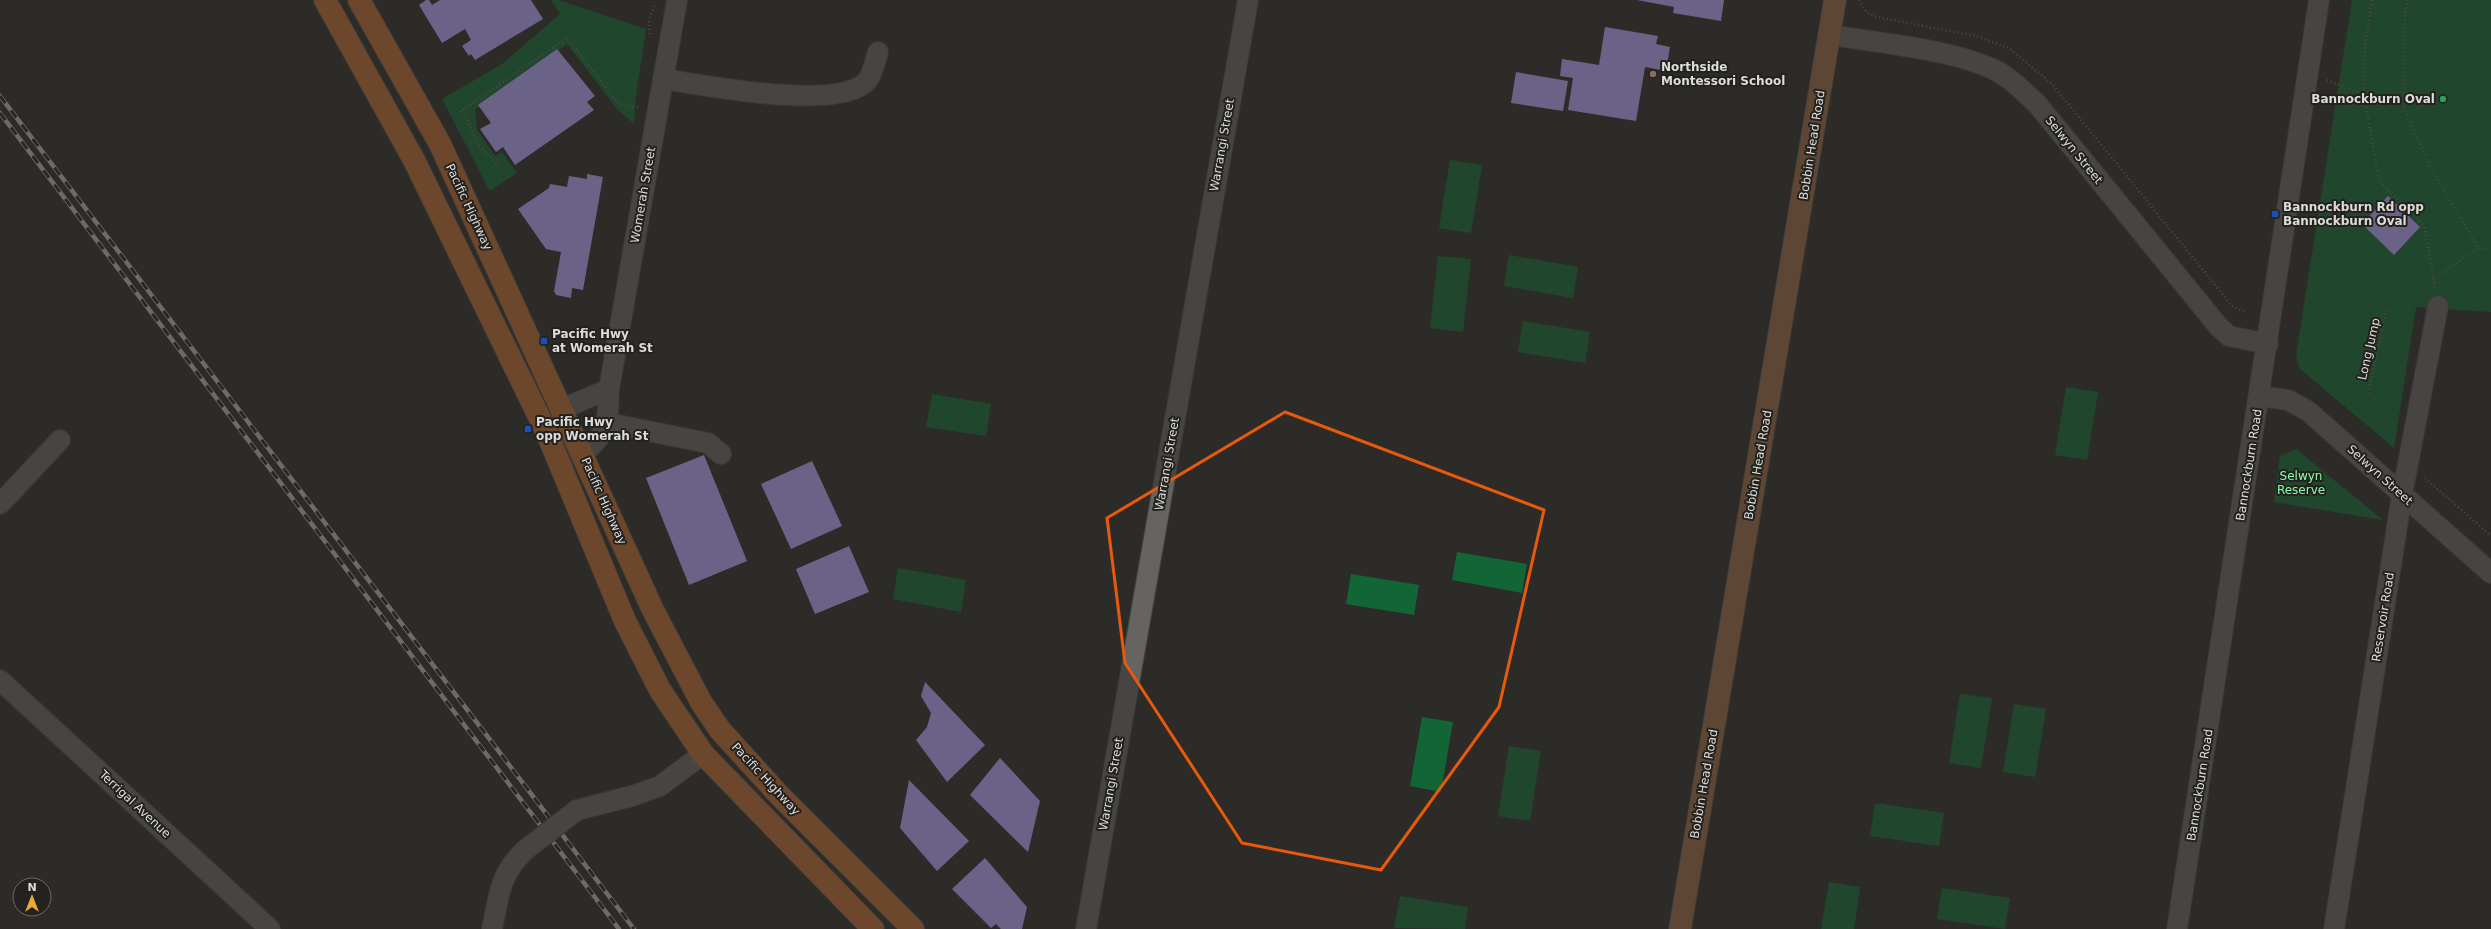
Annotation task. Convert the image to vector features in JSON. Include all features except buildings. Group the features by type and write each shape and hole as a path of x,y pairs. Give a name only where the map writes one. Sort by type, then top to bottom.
{"highway":[{"path":"325,0 414,160 546,431 624,621 660,690 703,754 873,929"},
{"name":"Pacific Highway","path":"359,0 440,144 653,610 686,676 720,730 779,795 913,929"}],"main road":[{"name":"Bobbin Head Road","path":"1680,929 1835,0"}],"street":[{"name":"Womerah Street","path":"608,423 609,390 677,0"},
{"name":"Warrangi Street","path":"1086,929 1248,0"},
{"name":"Bannockburn Road","path":"2178,929 2319,0"},
{"name":"Selwyn Street","path":"1830,35 1915,48 1965,60 1996,70 2016,84 2038,105 2219,327 2229,336 2268,344"},
{"path":"663,79 800,96 840,94 853,90 868,80 878,52"},
{"name":"Reservoir Road","path":"2334,929 2402,495 2438,306"},
{"path":"562,409 609,390"},
{"name":"Selwyn Street","path":"2260,396 2288,400 2308,410 2491,573"},
{"path":"582,453 594,445 608,423 708,442 721,454"},
{"path":"0,504 60,440"},
{"name":"Terrigal Avenue","path":"0,680 270,929"},
{"path":"492,929 504,876 512,862 524,850 577,810 632,796 660,786 703,754"}],"path":[{"path":"2372,0 2364,44 2364,95 2379,181 2424,225 2438,306"},
{"path":"2408,0 2405,11 2403,107 2431,168 2478,248"},
{"path":"460,112 567,38 619,104 644,109"},
{"path":"2308,72 2364,95"},
{"path":"463,109 477,144 502,168"},
{"path":"2433,278 2478,248 2491,250"},
{"name":"Long Jump","path":"2368,393 2387,309"},
{"path":"2408,464 2491,536"}],"highlighted area":[{"path":"1285,412 1544,510 1499,707 1381,870 1242,843 1125,663 1107,518"}],"green space":[{"path":"551,0 558,0 646,29 635,102 634,124 618,110 567,44 475,110 477,130 495,156 502,152 517,173 490,191 442,99 502,64 560,14"},
{"name":"Bannockburn Oval","path":"2352,0 2491,0 2491,312 2416,307 2394,448 2299,368 2296,355"},
{"path":"1450,160 1482,165 1471,233 1439,228"},
{"path":"1509,255 1578,267 1573,298 1504,286"},
{"path":"1438,256 1471,259 1463,332 1430,328"},
{"path":"1523,321 1590,332 1585,363 1518,352"},
{"path":"2066,387 2098,392 2087,460 2055,455"},
{"path":"932,394 991,404 986,436 926,427"},
{"name":"Selwyn Reserve","path":"2296,449 2383,520 2274,502 2280,456"},
{"path":"1457,552 1527,564 1522,593 1452,580"},
{"path":"898,568 966,580 961,612 893,599"},
{"path":"1351,574 1419,585 1414,615 1346,604"},
{"path":"1960,694 1992,698 1981,768 1949,763"},
{"path":"2014,704 2046,709 2035,777 2003,772"},
{"path":"1422,717 1453,722 1441,792 1410,786"},
{"path":"1509,746 1541,751 1530,821 1498,816"},
{"path":"1875,803 1944,813 1939,846 1870,836"},
{"path":"1829,882 1860,887 1854,929 1821,929"},
{"path":"1942,888 2010,898 2005,929 1937,919"},
{"path":"1400,896 1468,907 1465,929 1394,928"}],"railway":[{"path":"0,96 634,929"},
{"path":"0,113 619,929"}],"place":[{"name":"Northside Montessori School","path":"1653,74"},
{"name":"Bannockburn Oval","path":"2443,99"},
{"name":"Bannockburn Rd opp Bannockburn Oval","path":"2275,214"},
{"name":"Pacific Hwy at Womerah St","path":"544,341"},
{"name":"Pacific Hwy opp Womerah St","path":"528,429"}]}
